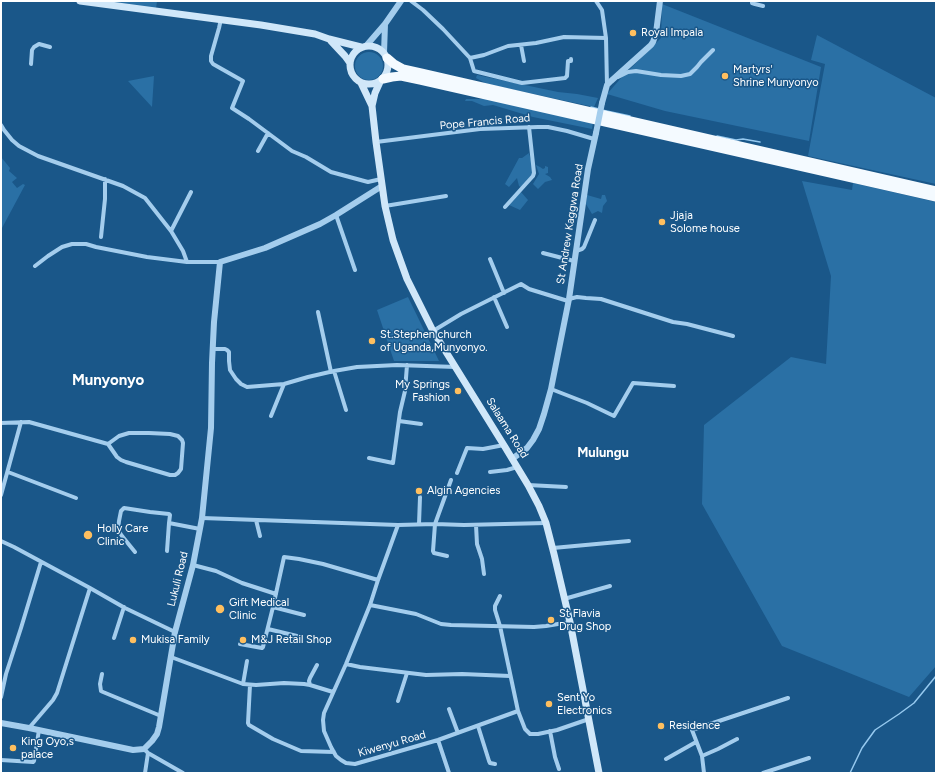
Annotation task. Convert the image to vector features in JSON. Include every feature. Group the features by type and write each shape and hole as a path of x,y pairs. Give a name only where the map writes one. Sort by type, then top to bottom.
{"highway":[{"path":"386,55 394,64 403,69 854,176 936,197"},
{"path":"382,80 392,76 401,76 854,176 936,191"}],"main road":[{"path":"80,1 221,19 315,34 329,39 364,47 376,47 386,55 389,63 389,69 382,80 373,84 361,83 352,74 350,69 350,63 354,54 364,47"},
{"path":"329,39 350,63"},
{"name":"Salaama Road","path":"372,106 375,93 382,80"},
{"name":"Salaama Road","path":"361,83 372,106 385,206 393,240 400,260 415,295 433,330 528,485 546,523 570,622 599,773"}],"street":[{"path":"364,47 385,24 401,1"},
{"path":"411,1 443,29 470,58 474,71 522,83 565,78 567,76 568,61 571,61 572,59"},
{"path":"609,83 656,38 660,1"},
{"path":"752,1 752,3 763,6"},
{"path":"597,2 602,10 606,38 609,83"},
{"path":"221,19 211,61 213,64 243,81 232,108 292,151 306,157 331,172 368,182 381,178"},
{"path":"385,24 386,55"},
{"path":"470,58 484,55 508,46 564,37 606,38"},
{"path":"31,64 32,50 34,47 39,44 50,47"},
{"path":"520,45 524,61"},
{"path":"609,83 628,72 636,71 669,76 690,74 713,50"},
{"name":"St Andrew Kaggwa Road","path":"512,459 527,448 536,435 542,422 569,300 588,169 602,103 609,83"},
{"path":"1,125 12,140 19,146 38,156 123,186 145,198 171,230 183,251 187,262"},
{"name":"Pope Francis Road","path":"376,142 480,130 538,126 595,136"},
{"path":"505,207 534,173 529,127"},
{"path":"258,151 268,133"},
{"path":"101,236 105,199 105,179"},
{"path":"35,266 62,247 72,244 86,244 147,257 187,262 220,262 265,248 320,224 382,186"},
{"path":"171,230 191,192"},
{"path":"385,206 446,196"},
{"path":"336,215 354,270"},
{"path":"576,251 584,248 595,220"},
{"path":"543,253 574,261"},
{"path":"490,259 504,292"},
{"name":"Lukuli Road","path":"146,751 157,734 159,727 175,632 193,565 202,518 211,428 214,322 220,262"},
{"path":"433,330 461,314 521,284 530,289 569,300 577,297 601,300 661,318 733,336"},
{"path":"494,297 507,327"},
{"path":"318,312 332,371 346,410"},
{"path":"213,349 225,348 229,352 230,370 241,384 248,387 284,384 332,371 357,367 407,365 456,367"},
{"path":"369,458 393,463 405,391 407,365"},
{"path":"550,389 614,416 633,383 674,386"},
{"path":"271,416 284,384"},
{"path":"399,421 421,424"},
{"path":"1,495 20,422"},
{"path":"1,423 29,422 108,444 117,457 126,462 170,475 175,475 181,469 183,443 178,436 170,434 129,433 119,436 108,444"},
{"path":"457,473 467,448 483,449 504,445"},
{"path":"490,472 517,467"},
{"path":"8,472 76,498"},
{"path":"447,556 434,553 432,551 435,524 451,480"},
{"path":"528,485 566,487"},
{"path":"419,524 420,496"},
{"path":"135,552 118,530 121,511 124,508 169,514 167,550"},
{"path":"202,518 398,524 476,525 546,523"},
{"path":"256,520 260,536"},
{"path":"169,523 200,529"},
{"name":"Kiwenyu Road","path":"398,524 370,605 324,714 323,724 326,737 334,752 346,763 355,764 438,740 518,711"},
{"path":"476,525 477,544 482,559 484,574"},
{"path":"1,541 124,607 175,632"},
{"path":"553,548 630,541"},
{"path":"240,644 262,648 268,629 284,557 323,564 378,580"},
{"path":"1,697 6,674 41,562"},
{"path":"193,565 216,571 242,583 276,594"},
{"path":"564,599 610,586"},
{"path":"29,728 53,700 57,693 90,588"},
{"path":"500,596 495,610 500,626 518,711 524,729 530,734 538,734 589,719"},
{"path":"370,605 416,614 443,625 540,627 570,622"},
{"path":"114,638 124,607"},
{"path":"273,608 304,615"},
{"path":"268,629 301,637"},
{"path":"170,657 243,684 289,683 310,685 333,692"},
{"path":"243,684 247,660"},
{"path":"346,664 434,676 462,674 510,676"},
{"path":"310,685 310,678 318,665"},
{"path":"398,701 407,673"},
{"path":"102,674 100,680 101,691 161,716"},
{"path":"250,685 249,725 273,739 301,751 334,752"},
{"path":"704,773 702,756 692,730 788,698"},
{"path":"449,709 458,733"},
{"path":"1,723 133,750 146,751 183,773"},
{"path":"478,726 488,761 490,764 495,764"},
{"path":"1,760 33,762 39,730"},
{"path":"550,731 559,769"},
{"path":"702,756 737,739"},
{"path":"438,740 449,773"},
{"path":"666,759 696,742"},
{"path":"145,773 146,751"},
{"path":"763,773 809,758"}],"shaded area":[{"path":"99,1 157,1 156,9"},
{"path":"662,4 821,67 809,141 665,111 607,94 661,38"},
{"path":"817,35 936,98 936,184 808,156 825,64 811,60"},
{"path":"369,52 379,56 383,66 379,76 369,80 359,76 355,66 359,56"},
{"path":"477,75 558,92 598,98 594,107 487,84 476,78"},
{"path":"154,76 152,107 128,81"},
{"path":"466,99 487,99 593,123 592,129 533,117 493,105 484,106 472,101 465,101"},
{"path":"529,153 533,164 534,173 522,188 519,186 517,178 509,187 505,184 519,158 522,158"},
{"path":"1,157 10,168 9,171 17,178 12,182 17,188 23,184 25,185 1,229"},
{"path":"536,165 543,169 545,166 548,167 548,173 545,174 552,180 545,182 538,189 533,184 539,174"},
{"path":"802,181 852,190 853,183 936,202 936,666 909,697 782,646 702,504 704,425 791,357 826,364 831,276"},
{"path":"521,192 528,200 520,210 509,205"},
{"path":"587,195 601,199 602,195 605,195 607,201 603,206 602,213 598,211 592,214 586,204"},
{"path":"408,297 439,361 394,361 377,310"}],"waterway":[{"path":"591,107 599,109"},
{"path":"602,110 630,116"},
{"path":"717,136 736,140 743,139 760,142"},
{"path":"850,773 862,748 875,730 914,703 936,676"}],"place":[{"name":"Royal Impala","path":"633,33"},
{"name":"Martyrs' Shrine Munyonyo","path":"725,76"},
{"name":"Jjaja Solome house","path":"662,222"},
{"name":"St.Stephen church of Uganda,Munyonyo.","path":"372,341"},
{"name":"My Springs Fashion","path":"458,391"},
{"name":"Algin Agencies","path":"419,491"},
{"name":"Holly Care Clinic","path":"88,535"},
{"name":"Gift Medical Clinic","path":"220,609"},
{"name":"St Flavia Drug Shop","path":"551,620"},
{"name":"Mukisa Family","path":"133,640"},
{"name":"M&J Retail Shop","path":"243,640"},
{"name":"Sent Yo Electronics","path":"549,704"},
{"name":"Residence","path":"661,726"},
{"name":"King Oyo,s palace","path":"13,748"}],"district":[{"name":"Munyonyo","path":"108,381"},
{"name":"Mulungu","path":"603,453"}]}
